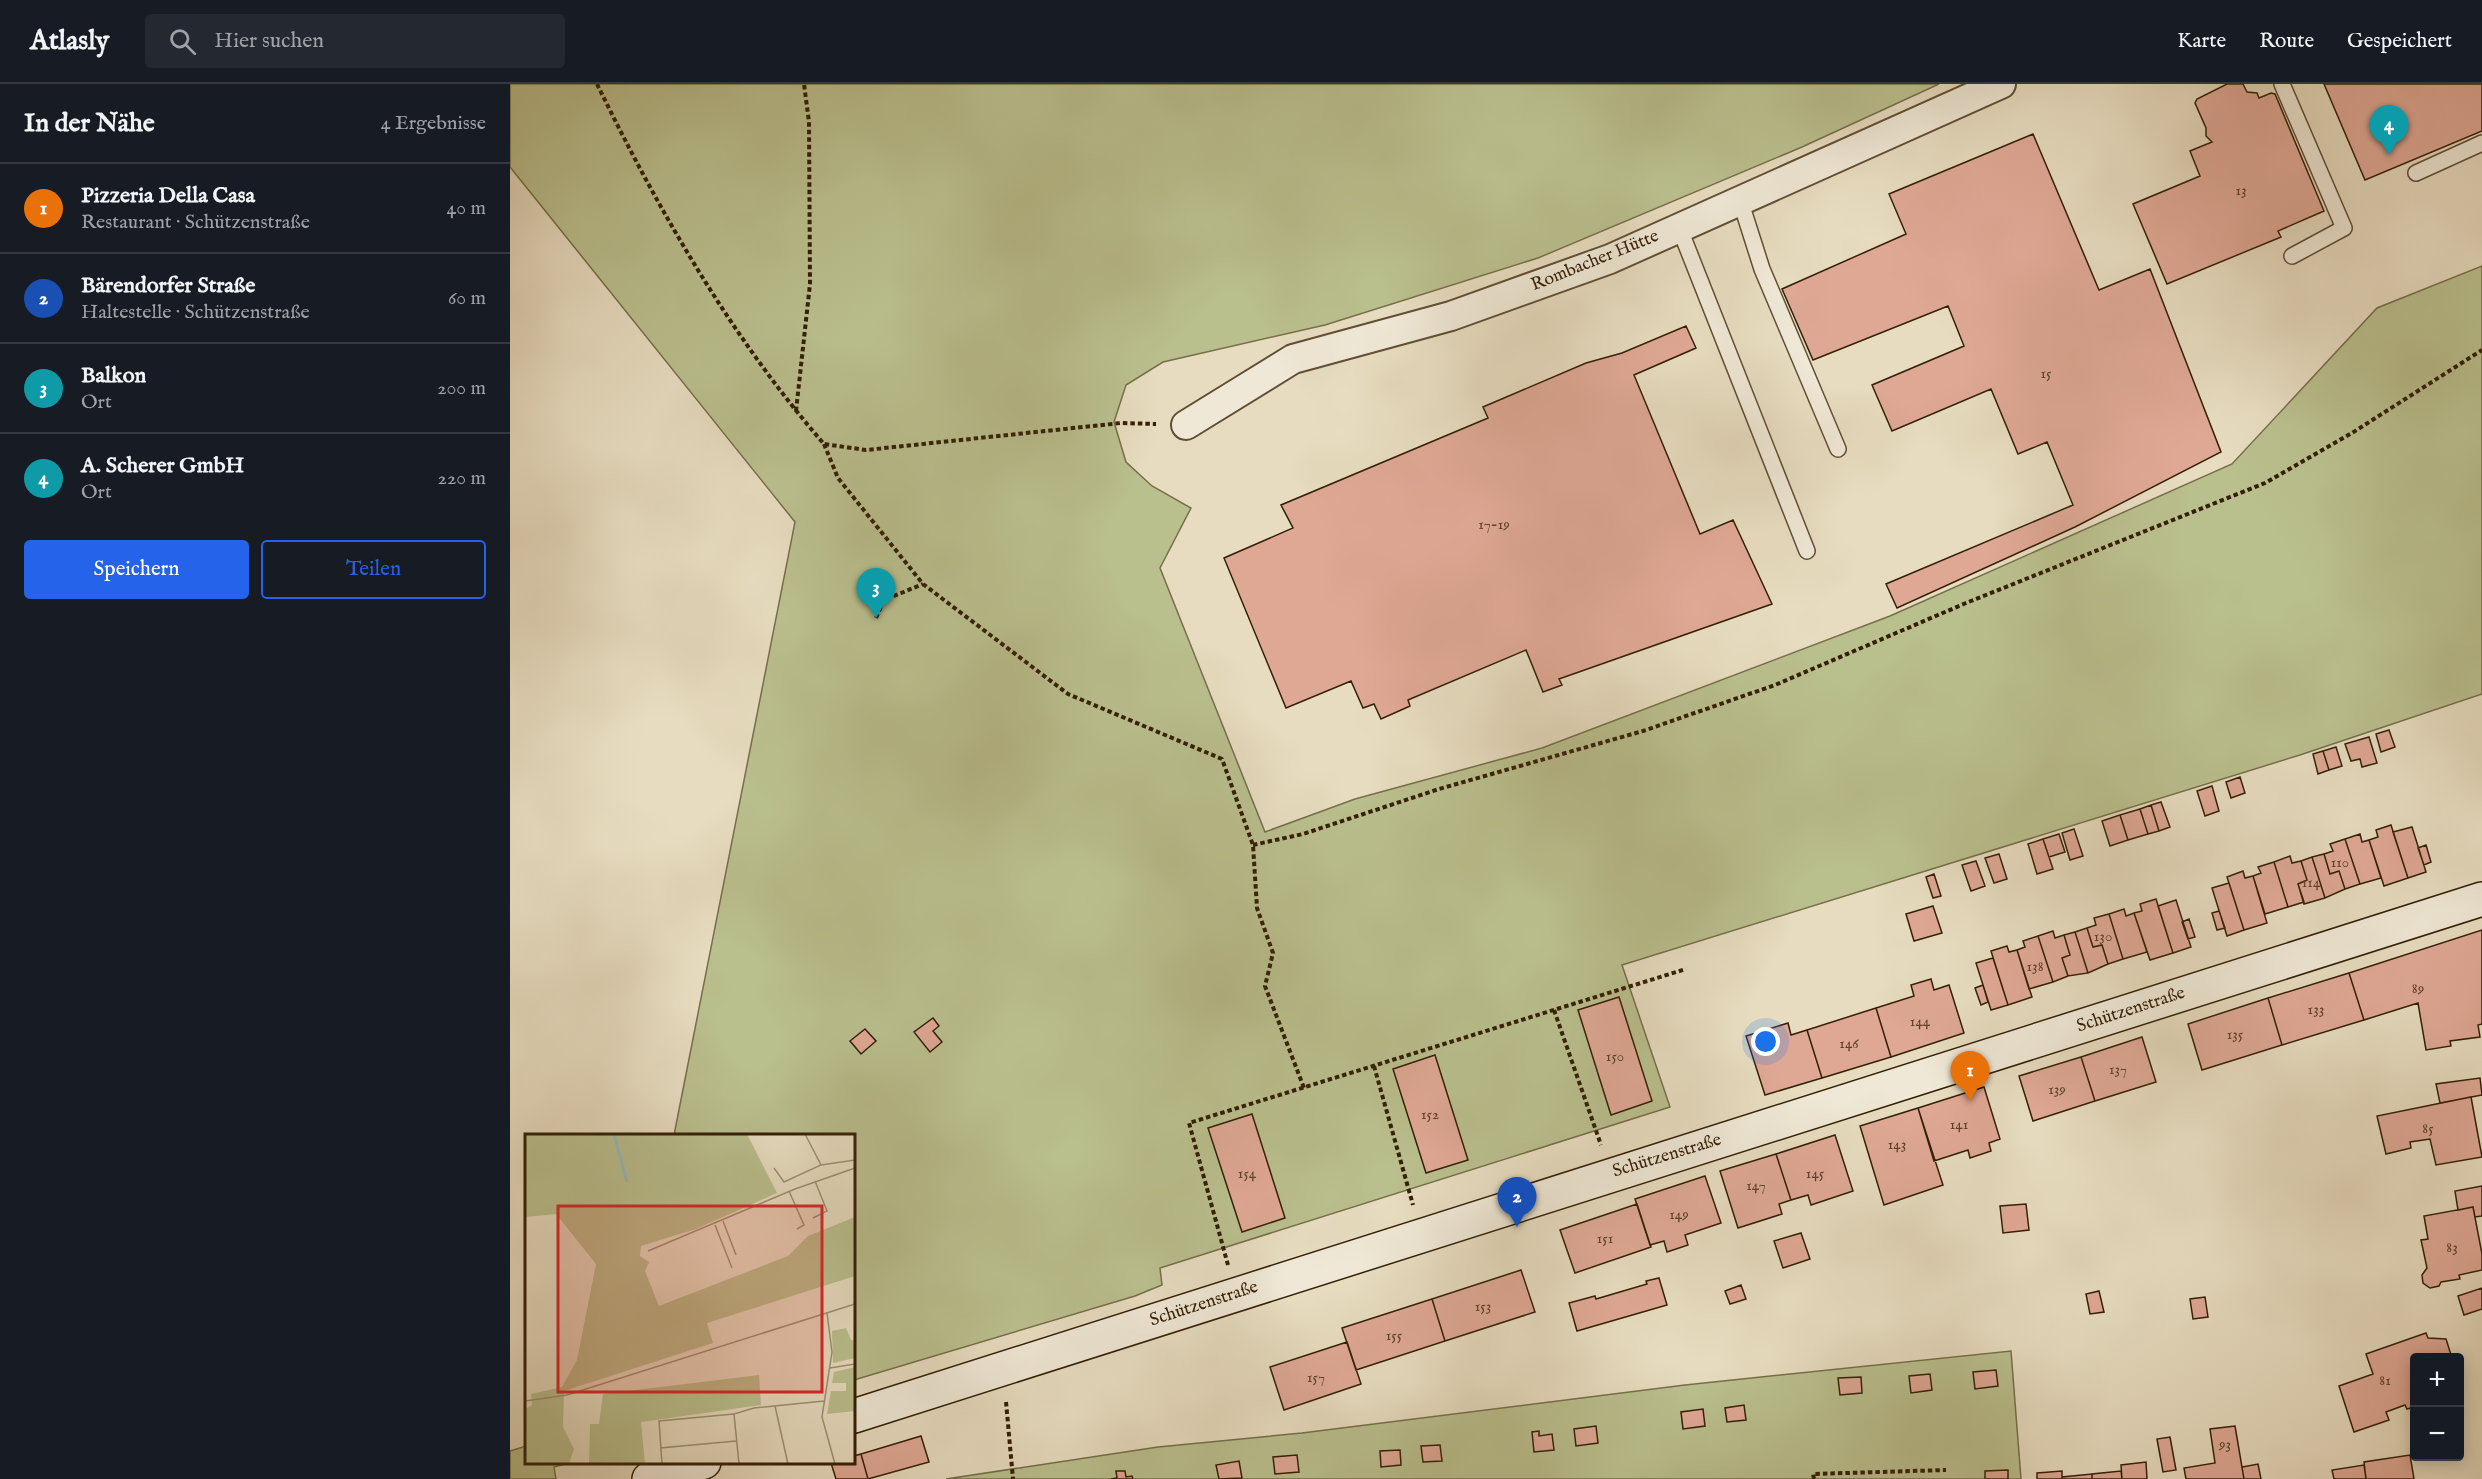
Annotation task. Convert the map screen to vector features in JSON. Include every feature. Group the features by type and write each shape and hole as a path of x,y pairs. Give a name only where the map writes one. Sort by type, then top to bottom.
{"street":[{"name":"Rombacher Hütte","path":"1186,425 1293,359 1451,316 1610,258 2001,84"},
{"name":"Schützenstraße","path":"855,1416 2482,899"},
{"path":"649,1479 698,1464"}],"lane":[{"path":"2282,84 2344,228 2292,256"},
{"path":"2416,174 2482,143"},
{"path":"1740,200 1762,269 1838,449"},
{"path":"1679,227 1807,551"}],"path":[{"path":"597,84 634,160 723,309 796,412 824,444 838,478 923,584 1068,694 1222,759 1253,845 1257,908 1274,953 1265,986 1304,1088"},
{"path":"796,412 810,284 808,123 804,84"},
{"path":"1253,845 1303,834 1439,789 1644,731 1775,685 1965,603 2265,483 2352,434 2482,350"},
{"path":"824,444 866,450 1121,423 1186,425"},
{"path":"876,618 884,600 923,584"},
{"path":"1225,1256 1189,1123 1686,969"},
{"path":"1554,1010 1598,1137"},
{"path":"1374,1066 1410,1193"},
{"path":"1005,1400 1014,1479"},
{"path":"1814,1479 1813,1474 1946,1470"}],"green space":[{"path":"510,84 1939,84 1802,147 1538,258 1325,325 1163,362 1126,385 1114,422 1126,462 1152,486 1191,508 1160,568 1265,832 1355,799 1542,748 1890,616 2232,464 2377,308 2482,266 2482,694 2300,755 1622,965 1670,1107 1160,1268 1162,1285 1135,1296 855,1380 855,1134 674,1134 795,522 510,167"},
{"path":"2011,1351 2021,1479 946,1479 1158,1447 1302,1433 1685,1385"},
{"path":"525,1446 525,1464 565,1464 554,1467 556,1479 510,1479 510,1451"}],"building":[{"path":"2227,84 2243,84 2247,92 2257,93 2259,98 2271,93 2275,94 2324,211 2278,231 2281,237 2167,284 2133,204 2200,176 2190,151 2212,142 2206,136 2206,128 2195,103 2197,99"},
{"path":"2324,84 2482,84 2482,131 2365,180"},
{"path":"2033,134 2099,290 2150,269 2221,452 2075,527 1897,608 1886,584 2073,505 2047,442 2018,454 1991,389 1892,431 1872,385 1964,346 1948,306 1813,360 1782,289 1906,234 1889,194"},
{"path":"1686,326 1696,348 1634,375 1700,534 1733,520 1772,604 1559,679 1562,685 1543,692 1526,650 1408,700 1410,706 1381,719 1374,704 1363,708 1351,681 1286,708 1224,558 1293,528 1281,505 1488,418 1483,407 1586,363 1622,353"},
{"path":"2389,730 2395,747 2381,752 2376,734"},
{"path":"2369,737 2377,763 2362,767 2360,759 2351,761 2345,744"},
{"path":"2336,747 2342,766 2329,770 2323,751"},
{"path":"2323,751 2329,770 2318,774 2313,754"},
{"path":"2240,777 2245,793 2231,798 2226,782"},
{"path":"2212,786 2219,811 2205,816 2197,791"},
{"path":"2161,802 2170,827 2159,831 2151,805"},
{"path":"2151,805 2159,831 2148,834 2140,809"},
{"path":"2140,809 2148,834 2128,840 2120,815"},
{"path":"2120,815 2128,840 2110,846 2102,821"},
{"path":"2391,825 2408,878 2384,886 2369,840 2378,837 2376,830"},
{"path":"2412,827 2426,872 2408,878 2393,832"},
{"path":"2074,829 2083,856 2070,860 2062,833"},
{"path":"2059,834 2065,852 2049,857 2043,839"},
{"path":"2360,834 2362,842 2369,840 2381,878 2360,884 2345,839"},
{"path":"2043,839 2053,869 2037,874 2028,844"},
{"path":"2345,839 2360,884 2345,889 2339,871 2330,874 2324,854 2333,851 2330,844"},
{"path":"2426,845 2431,862 2424,865 2418,848"},
{"path":"1999,854 2007,879 1994,883 1985,858"},
{"path":"2324,854 2330,874 2339,871 2345,889 2325,898 2312,857"},
{"path":"2290,856 2292,863 2301,861 2307,880 2298,884 2304,902 2288,907 2274,862"},
{"path":"2312,857 2325,898 2304,904 2298,884 2307,880 2301,861"},
{"path":"1976,861 1985,886 1971,891 1962,865"},
{"path":"2274,862 2288,907 2265,914 2253,876 2261,873 2258,867"},
{"path":"2243,871 2245,878 2253,876 2267,923 2244,930 2227,877"},
{"path":"1934,874 1941,896 1933,898 1926,877"},
{"path":"2229,883 2244,930 2227,936 2212,888"},
{"path":"2156,899 2173,953 2150,960 2134,913 2142,911 2140,904"},
{"path":"2176,900 2191,947 2173,953 2158,906"},
{"path":"1933,906 1942,933 1914,941 1906,914"},
{"path":"2124,909 2126,916 2134,913 2147,952 2123,959 2109,914"},
{"path":"2219,911 2225,928 2217,930 2212,913"},
{"path":"2109,914 2123,959 2108,964 2102,945 2093,947 2087,928 2096,925 2094,918"},
{"path":"2189,919 2195,937 2188,939 2182,922"},
{"path":"2087,928 2093,947 2102,945 2108,964 2088,973 2075,932"},
{"path":"2482,930 2482,1024 2478,1025 2480,1037 2450,1041 2451,1046 2426,1050 2418,1003 2364,1020 2349,973"},
{"path":"2053,931 2055,938 2064,935 2070,955 2062,958 2068,976 2053,982 2038,936"},
{"path":"2075,932 2088,973 2068,976 2062,958 2070,955 2064,935"},
{"path":"2038,936 2053,982 2029,989 2017,950 2025,947 2023,941"},
{"path":"2007,946 2009,952 2017,950 2032,997 2008,1005 1991,951"},
{"path":"1993,958 2008,1005 1991,1010 1976,963"},
{"path":"2349,973 2364,1020 2282,1045 2268,998"},
{"path":"1931,979 1934,990 1949,985 1964,1033 1891,1057 1876,1008 1914,996 1911,985"},
{"path":"1983,985 1988,1002 1981,1005 1975,988"},
{"path":"1619,997 1652,1101 1611,1115 1578,1010"},
{"path":"2268,998 2282,1045 2202,1070 2188,1024"},
{"path":"1876,1008 1891,1057 1822,1078 1807,1030"},
{"path":"933,1018 939,1026 933,1031 942,1042 930,1052 914,1032"},
{"path":"1788,1023 1791,1035 1807,1030 1822,1078 1765,1095 1746,1036"},
{"path":"865,1029 876,1041 861,1054 850,1041"},
{"path":"2142,1037 2156,1082 2095,1101 2081,1057"},
{"path":"1435,1055 1468,1160 1426,1173 1393,1069"},
{"path":"2081,1057 2095,1101 2033,1121 2019,1076"},
{"path":"2480,1078 2482,1095 2440,1103 2436,1084"},
{"path":"1984,1087 2000,1139 1989,1143 1991,1151 1970,1158 1968,1150 1934,1161 1918,1108"},
{"path":"2471,1097 2482,1157 2436,1165 2430,1139 2410,1142 2411,1148 2386,1154 2377,1116"},
{"path":"1918,1108 1943,1185 1884,1205 1860,1126"},
{"path":"1252,1114 1285,1218 1242,1232 1208,1128"},
{"path":"1835,1135 1853,1191 1811,1205 1808,1195 1791,1200 1776,1154"},
{"path":"1776,1154 1791,1200 1779,1204 1782,1214 1738,1228 1720,1171"},
{"path":"1705,1176 1721,1223 1685,1235 1688,1245 1667,1252 1664,1241 1650,1245 1635,1199"},
{"path":"2482,1186 2482,1216 2475,1217 2473,1207 2458,1210 2455,1191"},
{"path":"1637,1204 1651,1247 1575,1273 1560,1230"},
{"path":"2026,1204 2029,1230 2003,1233 2000,1206"},
{"path":"2473,1207 2482,1254 2482,1270 2459,1275 2460,1279 2441,1282 2439,1286 2430,1288 2423,1283 2422,1275 2427,1268 2421,1240 2428,1239 2424,1216"},
{"path":"1801,1233 1810,1259 1783,1268 1774,1241"},
{"path":"1521,1270 1535,1312 1445,1341 1432,1299"},
{"path":"1659,1278 1667,1305 1577,1331 1569,1303 1595,1296 1596,1299 1647,1284 1646,1281"},
{"path":"1741,1285 1746,1299 1730,1304 1725,1291"},
{"path":"2482,1288 2482,1309 2464,1315 2458,1296"},
{"path":"2099,1291 2104,1312 2090,1314 2086,1294"},
{"path":"2205,1297 2208,1317 2193,1319 2190,1299"},
{"path":"1432,1299 1445,1341 1356,1370 1342,1328"},
{"path":"2426,1333 2428,1338 2446,1339 2450,1353 2410,1353 2410,1408 2407,1409 2405,1405 2386,1412 2389,1420 2354,1432 2339,1386 2373,1374 2366,1354"},
{"path":"1347,1342 1361,1384 1284,1410 1270,1367"},
{"path":"1996,1370 1998,1386 1975,1389 1973,1372"},
{"path":"1930,1374 1932,1390 1911,1393 1909,1376"},
{"path":"1861,1377 1862,1393 1840,1395 1838,1378"},
{"path":"1744,1405 1746,1420 1727,1422 1725,1408"},
{"path":"1703,1409 1705,1426 1683,1429 1681,1412"},
{"path":"1596,1426 1598,1443 1576,1446 1574,1429"},
{"path":"2235,1426 2244,1479 2186,1479 2184,1468 2215,1463 2210,1429"},
{"path":"1539,1431 1539,1436 1552,1434 1554,1450 1534,1452 1532,1432"},
{"path":"921,1436 929,1462 868,1479 861,1454"},
{"path":"2170,1437 2176,1470 2163,1472 2157,1439"},
{"path":"1440,1445 1442,1461 1423,1462 1421,1446"},
{"path":"1400,1450 1401,1465 1381,1467 1380,1451"},
{"path":"861,1454 868,1479 836,1479 831,1464 855,1464 855,1456"},
{"path":"1297,1455 1299,1472 1275,1474 1273,1457"},
{"path":"2410,1455 2414,1479 2366,1479 2364,1462"},
{"path":"1239,1461 1242,1478 1219,1479 1216,1465"},
{"path":"2146,1462 2147,1479 2122,1479 2121,1465"},
{"path":"2258,1464 2261,1479 2244,1479 2242,1467"},
{"path":"2364,1465 2366,1479 2334,1479 2332,1470"},
{"path":"2008,1470 2008,1479 1985,1479 1985,1471"},
{"path":"1116,1471 1125,1471 1126,1477 1132,1476 1133,1479 1111,1479 1117,1478"},
{"path":"2062,1471 2062,1479 2037,1479 2037,1473"},
{"path":"2121,1471 2122,1479 2092,1479 2092,1474"},
{"path":"2092,1474 2092,1479 2062,1479 2062,1477"}],"place":[{"name":"A. Scherer GmbH","path":"2389,155"},
{"name":"Balkon","path":"876,618"},
{"name":"Pizzeria Della Casa","path":"1970,1101"},
{"name":"Bärendorfer Straße","path":"1517,1227"}]}
